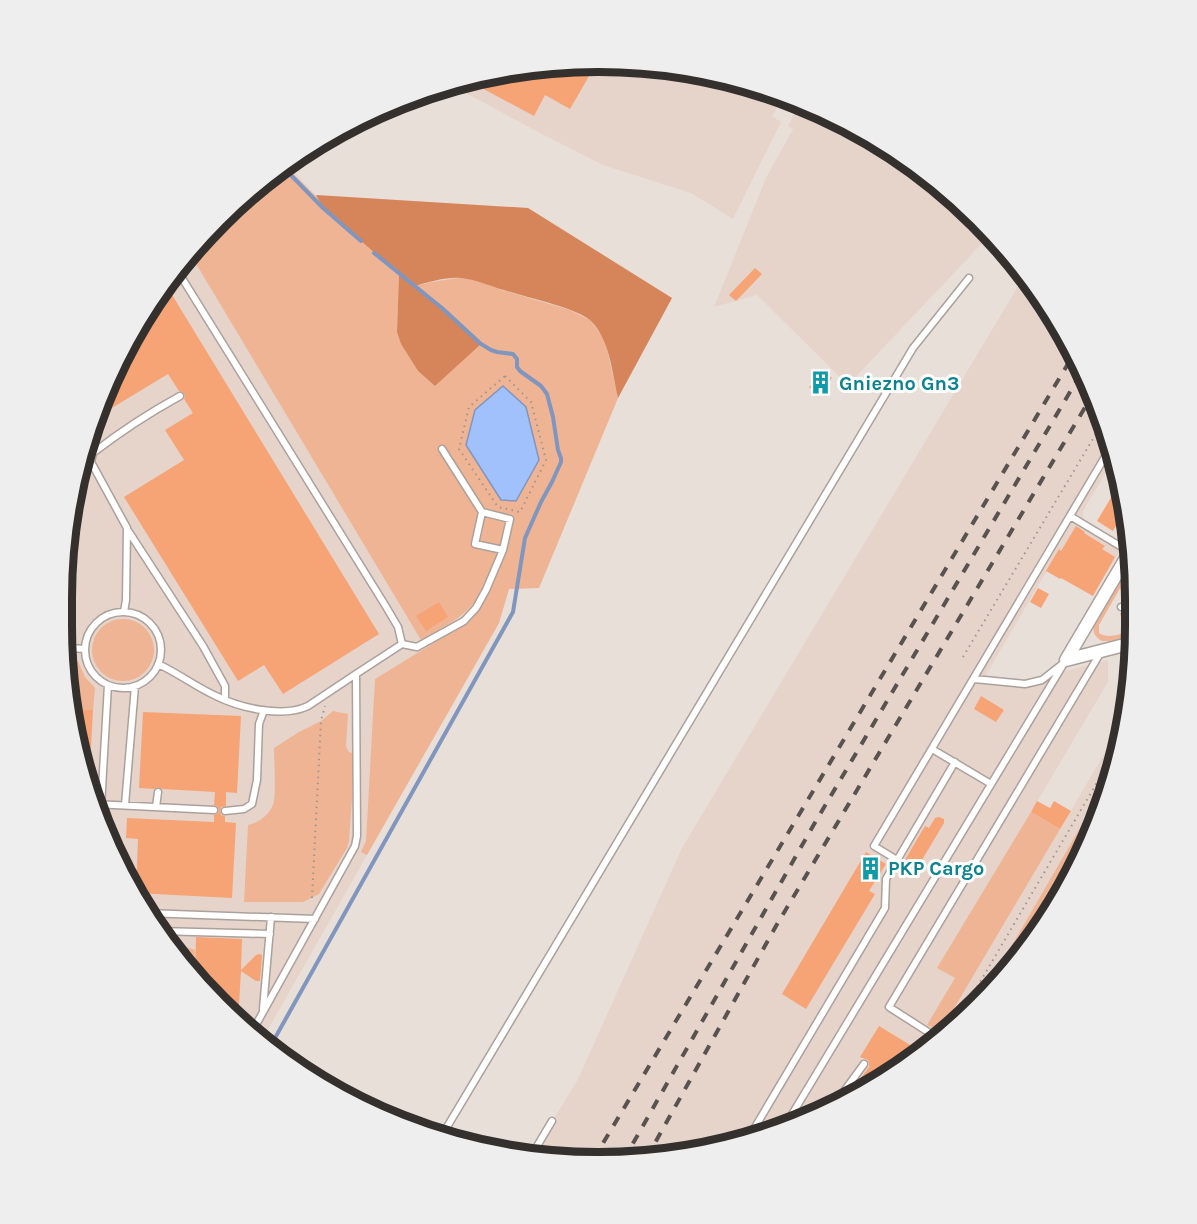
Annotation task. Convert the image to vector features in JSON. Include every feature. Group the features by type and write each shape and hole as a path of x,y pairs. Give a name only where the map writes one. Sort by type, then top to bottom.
{"street":[{"path":"1066,660 1124,562"},
{"path":"1066,660 1124,645"}],"lane":[{"path":"182,277 385,605 398,627 402,644"},
{"path":"446,1129 914,348 969,278"},
{"path":"180,396 132,424 93,453 91,462 127,528 203,646 225,686 225,700"},
{"path":"158,664 225,700 264,710 287,712 300,710 402,644 417,647 464,621 476,608 486,590 502,550 510,519 482,512 442,449"},
{"path":"897,860 874,846 1105,456"},
{"path":"482,512 474,544 502,550"},
{"path":"1070,516 1122,545"},
{"path":"123,612 126,600 127,528"},
{"path":"1120,607 1125,605"},
{"path":"123,612 138,615 147,621 154,628 161,648 158,664 150,677 135,686 121,688 100,681 93,674 88,667 85,649 91,629 98,621 107,615 123,612"},
{"path":"73,648 85,649"},
{"path":"931,1034 889,1007 1102,651"},
{"path":"974,679 1025,684 1042,680 1066,660"},
{"path":"792,1115 1066,660"},
{"path":"256,1025 355,846 357,837 356,674"},
{"path":"99,792 108,685"},
{"path":"125,806 135,686"},
{"path":"225,811 244,810 252,804 257,780 259,724 264,710"},
{"path":"932,749 991,784"},
{"path":"755,1128 885,908 885,879 955,762"},
{"path":"156,807 158,792"},
{"path":"104,804 214,810"},
{"path":"158,913 315,919"},
{"path":"263,1012 271,917"},
{"path":"171,931 270,934"},
{"path":"844,1091 864,1064"},
{"path":"536,1148 552,1121"}],"path":[{"path":"505,376 531,402 546,460 520,512 498,507 459,449 469,407 505,376"},
{"path":"963,657 1098,431"},
{"path":"312,898 321,721 327,694"},
{"path":"970,999 1105,769"}],"shaded area":[{"path":"564,73 633,73 701,82 768,100 779,104 772,116 781,122 733,219 691,193 603,165 461,90 496,82"},
{"path":"796,110 862,143 919,181 946,203 985,241 848,385 757,295 714,307 766,178 793,129 788,126"},
{"path":"292,171 316,195 528,208 672,298 618,398 539,588 509,589 499,623 266,1033 226,998 181,946 143,889 112,827 90,762 82,728 73,660 73,564 82,496 100,429 126,366 143,335 181,278 203,251 251,203"},
{"path":"291,172 361,241 399,274 397,332 401,344 418,371 435,386 480,344 415,286 458,278 478,280 502,290 570,310 590,320 605,340 618,398 539,588 509,589 499,623 367,855 361,852 366,841 375,679 468,622 482,606 493,583 486,580 478,597 466,611 421,640 195,261 226,226"},
{"path":"316,195 528,208 672,298 618,398 612,367 602,337 591,321 584,316 563,307 466,279 443,279 415,286 481,344 435,386 418,371 401,344 397,332 399,274 323,208"},
{"path":"1020,283 1054,335 1071,366 1097,429 1107,462 1109,468 1083,511 1083,517 1086,522 1121,543 1122,547 1105,576 1059,550 986,675 1026,681 1108,660 1108,682 1031,812 1060,829 1112,741 1097,795 1085,827 1054,889 1016,946 971,998 919,1043 891,1063 831,1098 768,1124 701,1142 633,1151 564,1151 536,1148 578,1079 682,848"},
{"path":"1124,573 1124,581 1099,625 1099,633 1111,636 1125,633 1125,637 1102,641 1093,630"},
{"path":"123,619 140,624 145,628 149,633 154,650 149,667 145,672 140,676 123,681 106,676 101,672 97,667 92,650 97,633 101,628 106,624"},
{"path":"73,658 78,661 85,677 95,688 93,710 79,709"},
{"path":"333,711 348,714 346,746 348,751 355,755 347,848 319,894 303,902 244,902 248,825 264,817 273,805 274,748 321,721"},
{"path":"1093,805 1071,858 1043,906 1000,965"},
{"path":"1031,812 1060,829 947,1020 935,1030 927,1025 955,978 937,968"},
{"path":"181,946 195,950 195,963"}],"water":[{"path":"503,386 526,407 539,460 516,501 501,500 466,445 475,410"}],"building":[{"path":"591,72 570,109 545,95 534,116 478,86 530,77"},
{"path":"755,268 762,274 736,301 729,295"},
{"path":"171,293 379,634 283,694 264,665 238,681 124,497 184,460 165,430 193,413 184,399 184,393 179,391 168,374 107,411 126,366"},
{"name":"Gniezno Gn3","path":"825,371 832,378 817,394 809,387"},
{"path":"1114,492 1119,522 1113,531 1097,521"},
{"path":"1076,526 1105,546 1102,549 1115,557 1093,596 1046,571"},
{"path":"1124,581 1125,592 1120,589"},
{"path":"1038,588 1049,594 1041,608 1030,602"},
{"path":"439,602 448,617 426,631 416,616"},
{"path":"1125,612 1124,628 1120,613"},
{"path":"981,696 1004,710 996,722 974,709"},
{"path":"79,709 93,710 90,763"},
{"path":"143,712 241,716 237,793 226,792 226,806 221,807 220,811 221,815 225,816 225,822 236,823 232,898 146,894 137,877 138,839 126,838 127,818 214,822 214,815 219,810 214,805 215,792 158,787 139,788"},
{"path":"1037,801 1050,808 1054,801 1071,811 1060,829 1031,812"},
{"path":"935,818 944,819 944,823 916,870 903,863 925,826 929,828"},
{"path":"1075,850 1054,889 1046,902"},
{"path":"866,852 886,864 869,891 875,894 806,1009 782,994"},
{"path":"196,937 242,939 241,970 256,955 262,955 260,981 256,981 241,971 239,1010 195,964"},
{"path":"879,1026 913,1047 856,1084 869,1067 868,1060 860,1057"}],"waterway":[{"path":"289,173 323,208 361,241"},
{"path":"274,1040 513,612 525,538 561,462 547,394 541,386 520,371 513,354 497,352 481,344 442,308 374,253"}],"railway":[{"path":"598,1152 1069,362"},
{"path":"629,1151 813,826 1077,380"},
{"path":"652,1149 776,926 1087,403"}],"place":[{"name":"Gniezno Gn3","path":"821,383"},
{"name":"PKP Cargo","path":"870,868"}]}
